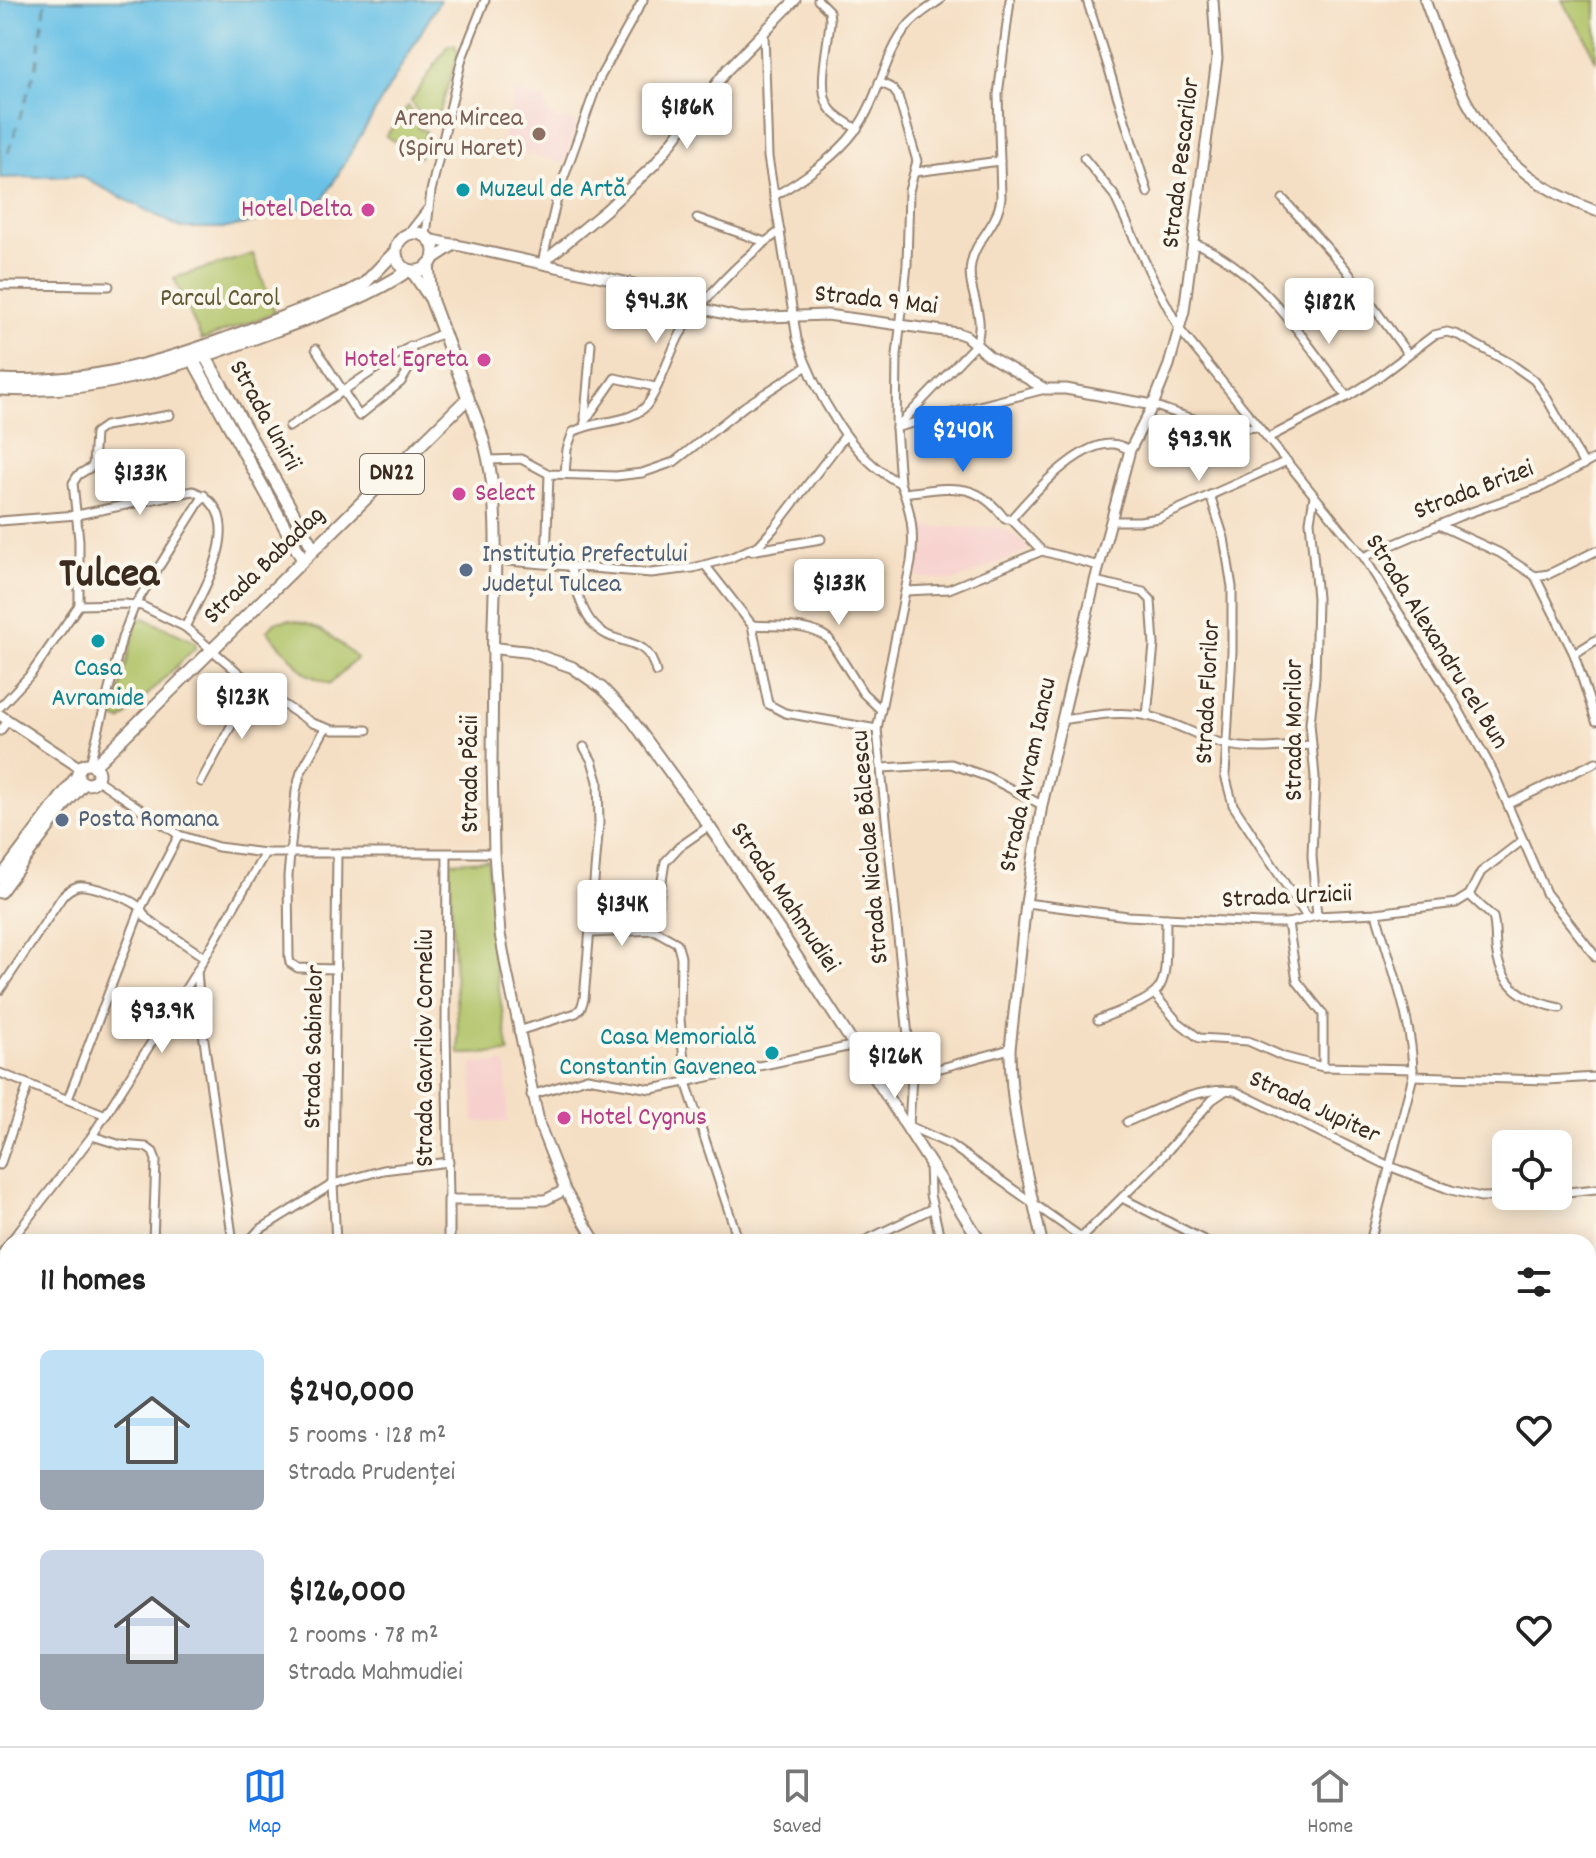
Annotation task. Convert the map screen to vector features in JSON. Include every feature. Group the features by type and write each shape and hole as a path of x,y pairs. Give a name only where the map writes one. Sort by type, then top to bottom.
{"main road":[{"path":"0,380 49,380 98,375 196,354 216,342 364,284 395,252 400,238 409,233 419,233 428,238 434,252 430,262 361,297 196,354 153,373 100,384 51,389 0,389"},
{"path":"395,252 401,265 410,270"},
{"name":"Strada Păcii","path":"430,262 431,299"},
{"name":"Strada Păcii","path":"410,270 431,299 490,460 495,494 493,648"},
{"name":"Strada Unirii","path":"196,354 313,548"},
{"name":"Strada Unirii","path":"196,354 303,560"},
{"name":"Strada Babadag","path":"0,879 85,771 468,398"},
{"name":"Strada Mahmudiei","path":"493,648 529,652 572,667 602,688 629,716 709,826 856,1045 976,1234"},
{"path":"85,771 98,773 96,779"},
{"name":"Strada Babadag","path":"0,892 67,802 85,771"}],"street":[{"path":"428,238 428,208 462,58 485,0"},
{"path":"542,263 558,194 599,79 643,0"},
{"path":"783,12 785,0"},
{"path":"542,263 586,228 655,164 720,79 795,0"},
{"path":"818,0 829,11 830,20 823,83 826,102 835,114 857,129"},
{"path":"774,196 800,181 857,129 906,28 940,0"},
{"path":"896,428 976,344 980,332 970,269 972,257 999,213 998,95 1010,0"},
{"path":"1087,0 1148,193"},
{"name":"Strada Pescarilor","path":"1180,330 1217,59 1213,0"},
{"path":"1425,0 1451,74 1492,142 1555,193 1596,211"},
{"name":"Strada Nicolae Bălcescu","path":"764,33 767,142 793,315 807,366 845,436 890,478 900,483 914,539 877,729 912,1076 909,1126"},
{"path":"879,82 892,88 898,96 916,155 909,191 907,265 901,324 896,428 900,483"},
{"name":"Strada Alexandru cel Bun","path":"1084,158 1114,195 1180,330 1364,557 1452,698 1508,804 1554,906 1596,957"},
{"path":"915,172 1000,161"},
{"path":"1283,199 1345,268 1407,353"},
{"path":"409,233 428,208"},
{"path":"697,218 765,242"},
{"path":"584,424 642,411 648,404 669,354 700,308 736,268 780,231"},
{"name":"Strada 9 Mai","path":"428,238 634,284 700,308 741,318 827,315 958,333 989,356 1045,389"},
{"path":"1194,243 1223,257 1250,279 1285,316 1347,397"},
{"path":"430,262 456,244"},
{"path":"0,285 109,286"},
{"name":"Strada Avram Iancu","path":"1040,1234 1013,1111 1010,1049 1026,903 1042,805 1095,581 1130,450 1153,405 1180,330"},
{"path":"1268,438 1347,397 1434,335 1447,332 1524,371 1545,395 1584,465"},
{"path":"289,427 341,389 410,346 443,333"},
{"path":"584,424 591,344"},
{"path":"316,349 359,416 405,379 414,360 410,346"},
{"path":"490,460 521,459 549,474 630,475 674,462 745,406 807,366"},
{"path":"565,474 569,439 584,424 615,378 655,387"},
{"path":"896,428 1045,389 1066,389 1153,405 1235,428 1258,427"},
{"path":"0,707 31,674 79,605 77,515 73,483 78,475 93,466 94,438 98,429 170,415"},
{"path":"749,551 775,527 845,436"},
{"path":"1011,519 1048,478 1065,465 1104,445 1112,444 1130,450"},
{"name":"Strada Brizei","path":"1364,557 1542,487 1596,458"},
{"path":"1113,521 1159,518 1287,461"},
{"path":"546,563 549,474"},
{"path":"904,493 972,490 987,497 1005,519 1011,519 1042,551 1099,566"},
{"path":"0,521 77,515 193,491 204,495 216,508 220,550 185,627"},
{"path":"0,731 4,718 85,771 122,638 135,605 204,495"},
{"name":"Strada Florilor","path":"1210,495 1224,538 1232,587 1232,652 1225,775 1233,805 1307,917"},
{"name":"Strada Morilor","path":"1314,496 1310,521 1317,598 1315,677 1310,723 1315,777 1312,856 1317,916"},
{"path":"1439,525 1500,553 1535,576 1574,654 1595,717"},
{"path":"495,560 651,573 705,565 749,551 821,539"},
{"path":"906,591 949,589 1042,551"},
{"path":"1535,576 1549,574 1596,551"},
{"path":"705,565 752,625 768,704 785,713 877,729"},
{"path":"570,566 590,621 609,636 629,641 646,650 656,672"},
{"path":"1095,581 1143,592 1151,600 1154,645 1147,716"},
{"path":"79,605 135,605 185,627 253,685 325,729 367,730"},
{"path":"752,625 822,633 863,693 881,710"},
{"path":"1574,654 1596,640"},
{"name":"Strada Păcii","path":"493,648 494,853 500,934 531,1095 550,1157 591,1234"},
{"path":"201,782 253,685"},
{"path":"1062,720 1119,713 1147,716 1225,744 1266,748 1311,745"},
{"path":"325,729 298,784 290,853 290,963 298,968 336,969"},
{"path":"518,1031 564,1018 581,1008 591,933 599,823 598,781 584,747"},
{"path":"1508,804 1596,762"},
{"path":"882,768 951,764 988,777 1042,805"},
{"path":"96,779 179,835 203,844 265,853 494,853"},
{"path":"654,930 665,862 679,847 709,826"},
{"path":"68,1099 141,908 179,835"},
{"path":"1523,840 1481,872 1469,895 1493,917 1496,949 1506,981 1526,998 1560,1008"},
{"path":"17,1234 106,1115 197,971 265,853"},
{"name":"Strada Sabinelor","path":"336,1234 333,1184 337,853"},
{"name":"Strada Gavrilov Corneliu","path":"447,854 449,1234"},
{"path":"0,990 62,897 73,888 89,886 132,902 141,908 146,918 204,957"},
{"name":"Strada Urzicii","path":"1026,903 1166,918 1288,923 1307,917 1376,913 1456,903 1469,895"},
{"path":"1372,1234 1413,1072 1405,1011 1376,913"},
{"path":"1098,1020 1155,995 1166,975 1166,918"},
{"path":"1288,923 1297,981 1323,1014 1323,1067"},
{"path":"591,933 654,930 672,938 680,950 680,1019 686,1082 736,1234"},
{"path":"197,971 232,1234"},
{"path":"1155,995 1177,1021 1199,1038 1248,1041 1284,1057 1323,1067 1547,1080 1596,1077"},
{"path":"531,1095 587,1078 651,1089 856,1045"},
{"path":"912,1076 1010,1049"},
{"path":"0,1073 106,1115"},
{"path":"0,1165 28,1085"},
{"path":"1127,1122 1202,1093 1228,1090"},
{"name":"Strada Jupiter","path":"1090,1234 1212,1100 1228,1090 1389,1166 1451,1190 1492,1197"},
{"path":"909,1126 949,1144 1077,1234"},
{"path":"92,1136 121,1145 146,1147 153,1152 156,1160 153,1234"},
{"path":"929,1160 933,1208 939,1234"},
{"path":"255,1234 333,1184 383,1170 449,1162"},
{"path":"1572,1192 1596,1189"},
{"path":"449,1200 545,1200 565,1190"},
{"path":"1122,1198 1192,1234"},
{"path":"879,1234 933,1208"}],"shaded area":[{"name":"Arena Mircea (Spiru Haret)","path":"515,92 544,99 547,113 559,121 577,122 565,164 501,146"},
{"path":"920,527 1003,528 1027,546 1027,551 954,581 916,577"},
{"path":"506,1063 508,1122 474,1122 472,1064"}],"green space":[{"path":"1562,0 1596,0 1596,62 1585,36"},
{"path":"448,45 455,45 458,54 437,120 421,117 411,101"},
{"path":"408,106 418,121 418,128 426,131 419,157 413,153 411,146 404,147 386,136"},
{"name":"Parcul Carol","path":"253,254 275,313 202,340 174,278"},
{"path":"144,618 195,642 196,647 121,721 113,718 137,620"},
{"path":"289,620 318,629 357,658 330,684 306,674 267,631 275,622"},
{"path":"488,860 493,953 509,1053 459,1054 449,862"}],"water":[{"path":"0,0 440,0 323,200 312,208 227,228 181,228 80,176 0,178"}],"ferry route":[{"path":"8,153 36,68 46,0"}],"place":[{"name":"Arena Mircea (Spiru Haret)","path":"539,134"},
{"name":"Muzeul de Artă","path":"463,190"},
{"name":"Hotel Delta","path":"368,210"},
{"name":"Hotel Egreta","path":"484,360"},
{"name":"Select","path":"459,494"},
{"name":"Instituția Prefectului Județul Tulcea","path":"466,570"},
{"name":"Casa Avramide","path":"98,641"},
{"name":"Posta Romana","path":"62,820"},
{"name":"Casa Memorială Constantin Gavenea","path":"772,1053"},
{"name":"Hotel Cygnus","path":"564,1118"}],"district":[{"name":"Tulcea","path":"109,577"}]}
